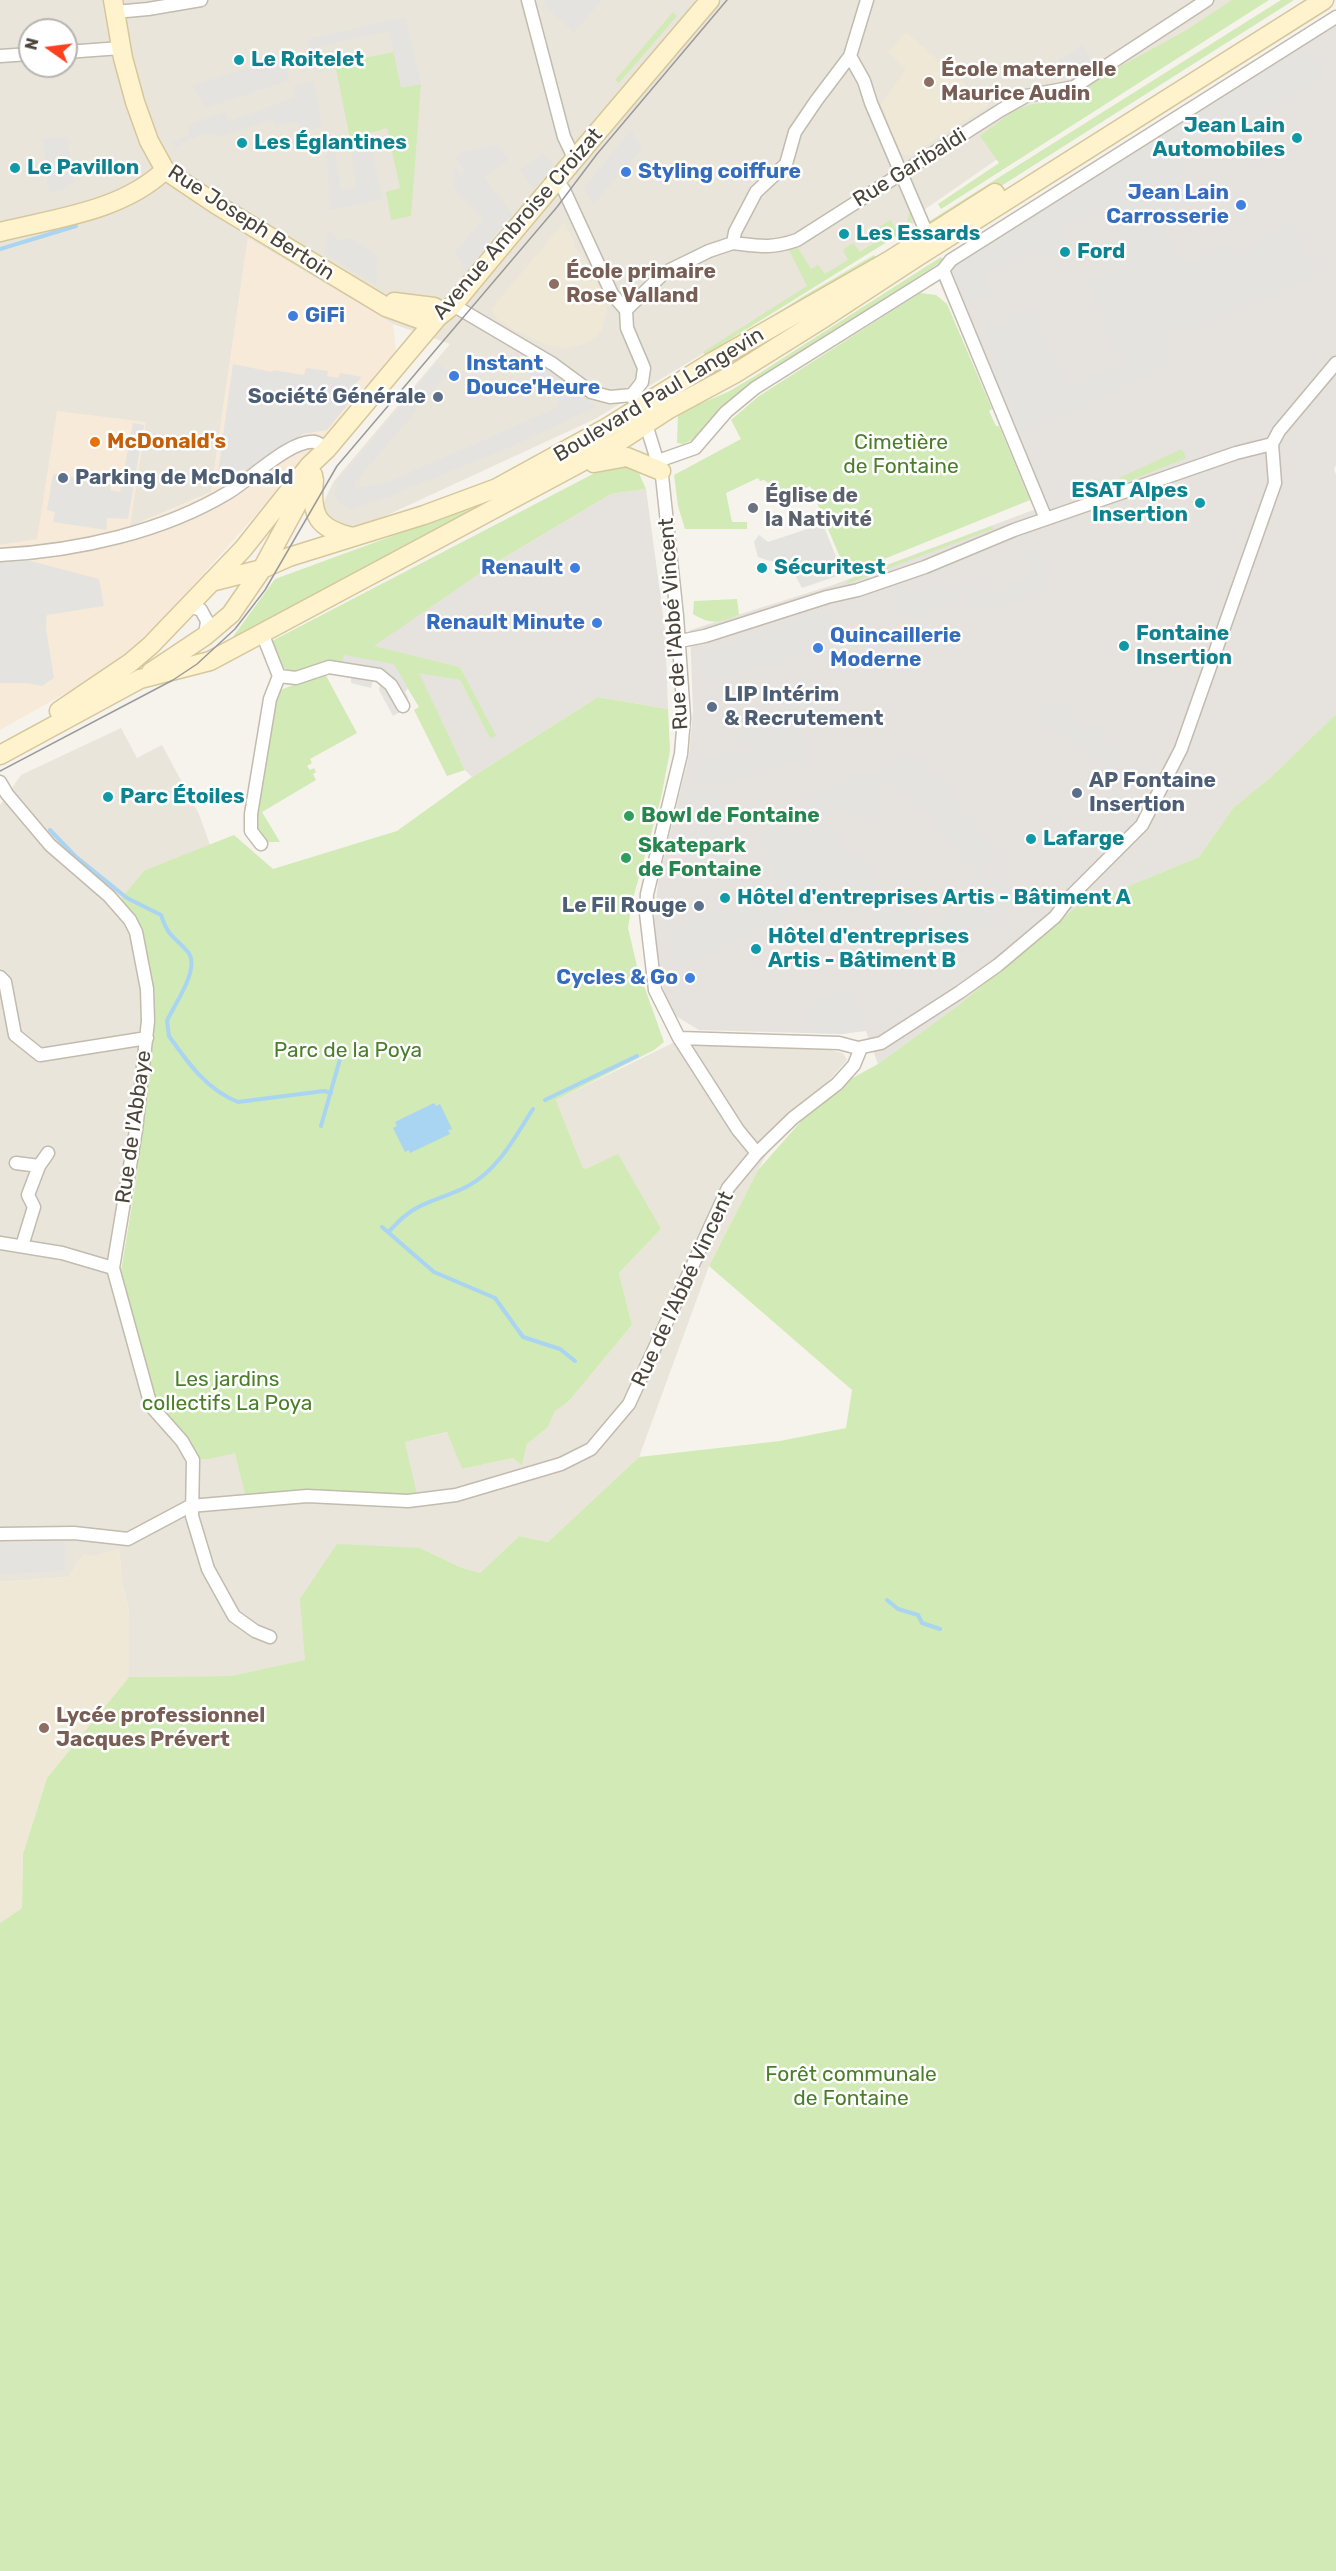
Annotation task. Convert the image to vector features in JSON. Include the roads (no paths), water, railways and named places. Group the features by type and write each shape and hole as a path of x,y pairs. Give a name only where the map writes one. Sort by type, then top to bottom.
{"main road":[{"name":"Avenue Ambroise Croizat","path":"211,582 243,549 309,466 327,449 558,182 710,0"},
{"name":"Boulevard Paul Langevin","path":"0,747 130,663 190,606 211,582 262,569 289,557 497,488 639,410 712,362 928,236 1301,0"},
{"name":"Boulevard Paul Langevin","path":"0,747 140,679 210,661 566,470 639,410 764,356 1324,0"},
{"name":"Rue Joseph Bertoin","path":"114,6 121,48 141,120 165,170 175,179 386,307 423,320 445,312"},
{"path":"0,232 112,204 151,184 165,170"},
{"name":"Rue Joseph Bertoin","path":"366,296 434,307 445,312"},
{"name":"Rue Joseph Bertoin","path":"386,307 411,330 416,344"},
{"name":"Avenue Ambroise Croizat","path":"140,679 180,654 231,614 262,569 327,449"},
{"path":"566,470 627,457 660,466"},
{"name":"Avenue Ambroise Croizat","path":"315,472 312,493 317,518 330,532 355,537"},
{"path":"173,622 173,636 180,654"},
{"name":"Boulevard Paul Langevin","path":"180,654 240,644"}],"street":[{"path":"114,6 148,9 201,0"},
{"path":"528,0 564,137 575,160"},
{"path":"626,310 664,273 709,251 733,243 735,232 756,192 786,164 795,132 850,56 867,0"},
{"name":"Rue Garibaldi","path":"733,243 769,247 797,240 1001,110 1026,96 1074,87 1206,0"},
{"name":"Boulevard Paul Langevin","path":"660,466 695,448 726,412 756,388 943,270 951,260 1336,17"},
{"path":"78,51 121,48"},
{"path":"0,56 18,55"},
{"path":"850,56 864,81 928,236"},
{"path":"445,312 554,364 591,393 610,397 639,410 644,368 627,328 626,310 612,294 564,190 558,182"},
{"path":"943,270 1046,519"},
{"path":"679,1038 821,1042 861,1048 881,1043 998,965 1055,917 1070,897 1142,825 1182,749 1275,483 1272,444 1279,431 1336,363"},
{"name":"Rue de l'Abbé Vincent","path":"190,1506 307,1496 408,1501 456,1495 561,1464 591,1449 629,1404 728,1188 757,1153 738,1130 679,1038 655,990 646,913 651,873 681,754 684,718 680,641 660,466 639,410"},
{"path":"0,555 91,544 162,523 230,491 299,444 317,442 327,449"},
{"path":"680,641 767,619 827,597 858,590 925,567 1046,519 1236,453 1272,444"},
{"path":"190,606 201,610 207,621 205,636"},
{"path":"261,844 250,831 250,821 270,699 279,676 262,633"},
{"path":"279,676 296,678 329,667 379,675 392,685 403,706"},
{"name":"Rue de l'Abbaye","path":"2,791 50,845 109,896 130,920 142,954 147,989 147,1038 136,1130 113,1268 151,1406 182,1441 193,1460 190,1506 208,1569 229,1610 242,1622 270,1637"},
{"path":"0,977 5,982 15,1035 40,1055 147,1038"},
{"path":"757,1153 793,1118 837,1083 854,1065 861,1048"},
{"path":"22,1246 34,1207 28,1195 39,1166 48,1153"},
{"path":"16,1163 39,1166"},
{"path":"0,1243 62,1253 113,1268"},
{"path":"0,1534 74,1533 128,1539 190,1506"}],"water":[{"path":"434,1103 436,1106 440,1104 452,1129 448,1130 450,1134 410,1153 409,1150 405,1152 393,1128 397,1126 395,1122"}],"waterway":[{"path":"0,249 76,226"},
{"path":"50,830 75,856 127,898 161,915 169,932 188,952 191,959 189,977 167,1021 169,1036 191,1066 208,1083 238,1102 324,1091 331,1093"},
{"path":"545,1100 637,1056"},
{"path":"321,1126 340,1059"},
{"path":"388,1232 412,1211 479,1179 505,1152 533,1109"},
{"path":"382,1227 434,1272 495,1298 523,1337 560,1349 575,1361"},
{"path":"887,1600 898,1609 918,1615 922,1623 940,1629"}],"tram line":[{"path":"0,771 173,680 197,664 235,629 265,590 337,466 557,207 597,154 727,0"}],"place":[{"name":"Le Roitelet","path":"239,60"},
{"name":"École maternelle Maurice Audin","path":"929,82"},
{"name":"Jean Lain Automobiles","path":"1297,138"},
{"name":"Les Églantines","path":"242,143"},
{"name":"Le Pavillon","path":"15,168"},
{"name":"Styling coiffure","path":"626,172"},
{"name":"Jean Lain Carrosserie","path":"1241,205"},
{"name":"Les Essards","path":"844,234"},
{"name":"Ford","path":"1065,252"},
{"name":"École primaire Rose Valland","path":"554,284"},
{"name":"GiFi","path":"293,316"},
{"name":"Instant Douce'Heure","path":"454,376"},
{"name":"Société Générale","path":"438,397"},
{"name":"McDonald's","path":"95,442"},
{"name":"Parking de McDonald","path":"63,478"},
{"name":"ESAT Alpes Insertion","path":"1200,503"},
{"name":"Église de la Nativité","path":"753,508"},
{"name":"Renault","path":"575,568"},
{"name":"Sécuritest","path":"762,568"},
{"name":"Renault Minute","path":"597,623"},
{"name":"Fontaine Insertion","path":"1124,646"},
{"name":"Quincaillerie Moderne","path":"818,648"},
{"name":"LIP Intérim & Recrutement","path":"712,707"},
{"name":"AP Fontaine Insertion","path":"1077,793"},
{"name":"Parc Étoiles","path":"108,797"},
{"name":"Bowl de Fontaine","path":"629,816"},
{"name":"Lafarge","path":"1031,839"},
{"name":"Skatepark de Fontaine","path":"626,858"},
{"name":"Hôtel d'entreprises Artis - Bâtiment A","path":"725,898"},
{"name":"Le Fil Rouge","path":"699,906"},
{"name":"Hôtel d'entreprises Artis - Bâtiment B","path":"756,949"},
{"name":"Cycles & Go","path":"690,978"},
{"name":"Lycée professionnel Jacques Prévert","path":"44,1728"}],"park label":[{"name":"Cimetière de Fontaine","path":"901,455"},
{"name":"Parc de la Poya","path":"348,1051"},
{"name":"Les jardins collectifs La Poya","path":"227,1392"},
{"name":"Forêt communale de Fontaine","path":"851,2087"}]}
